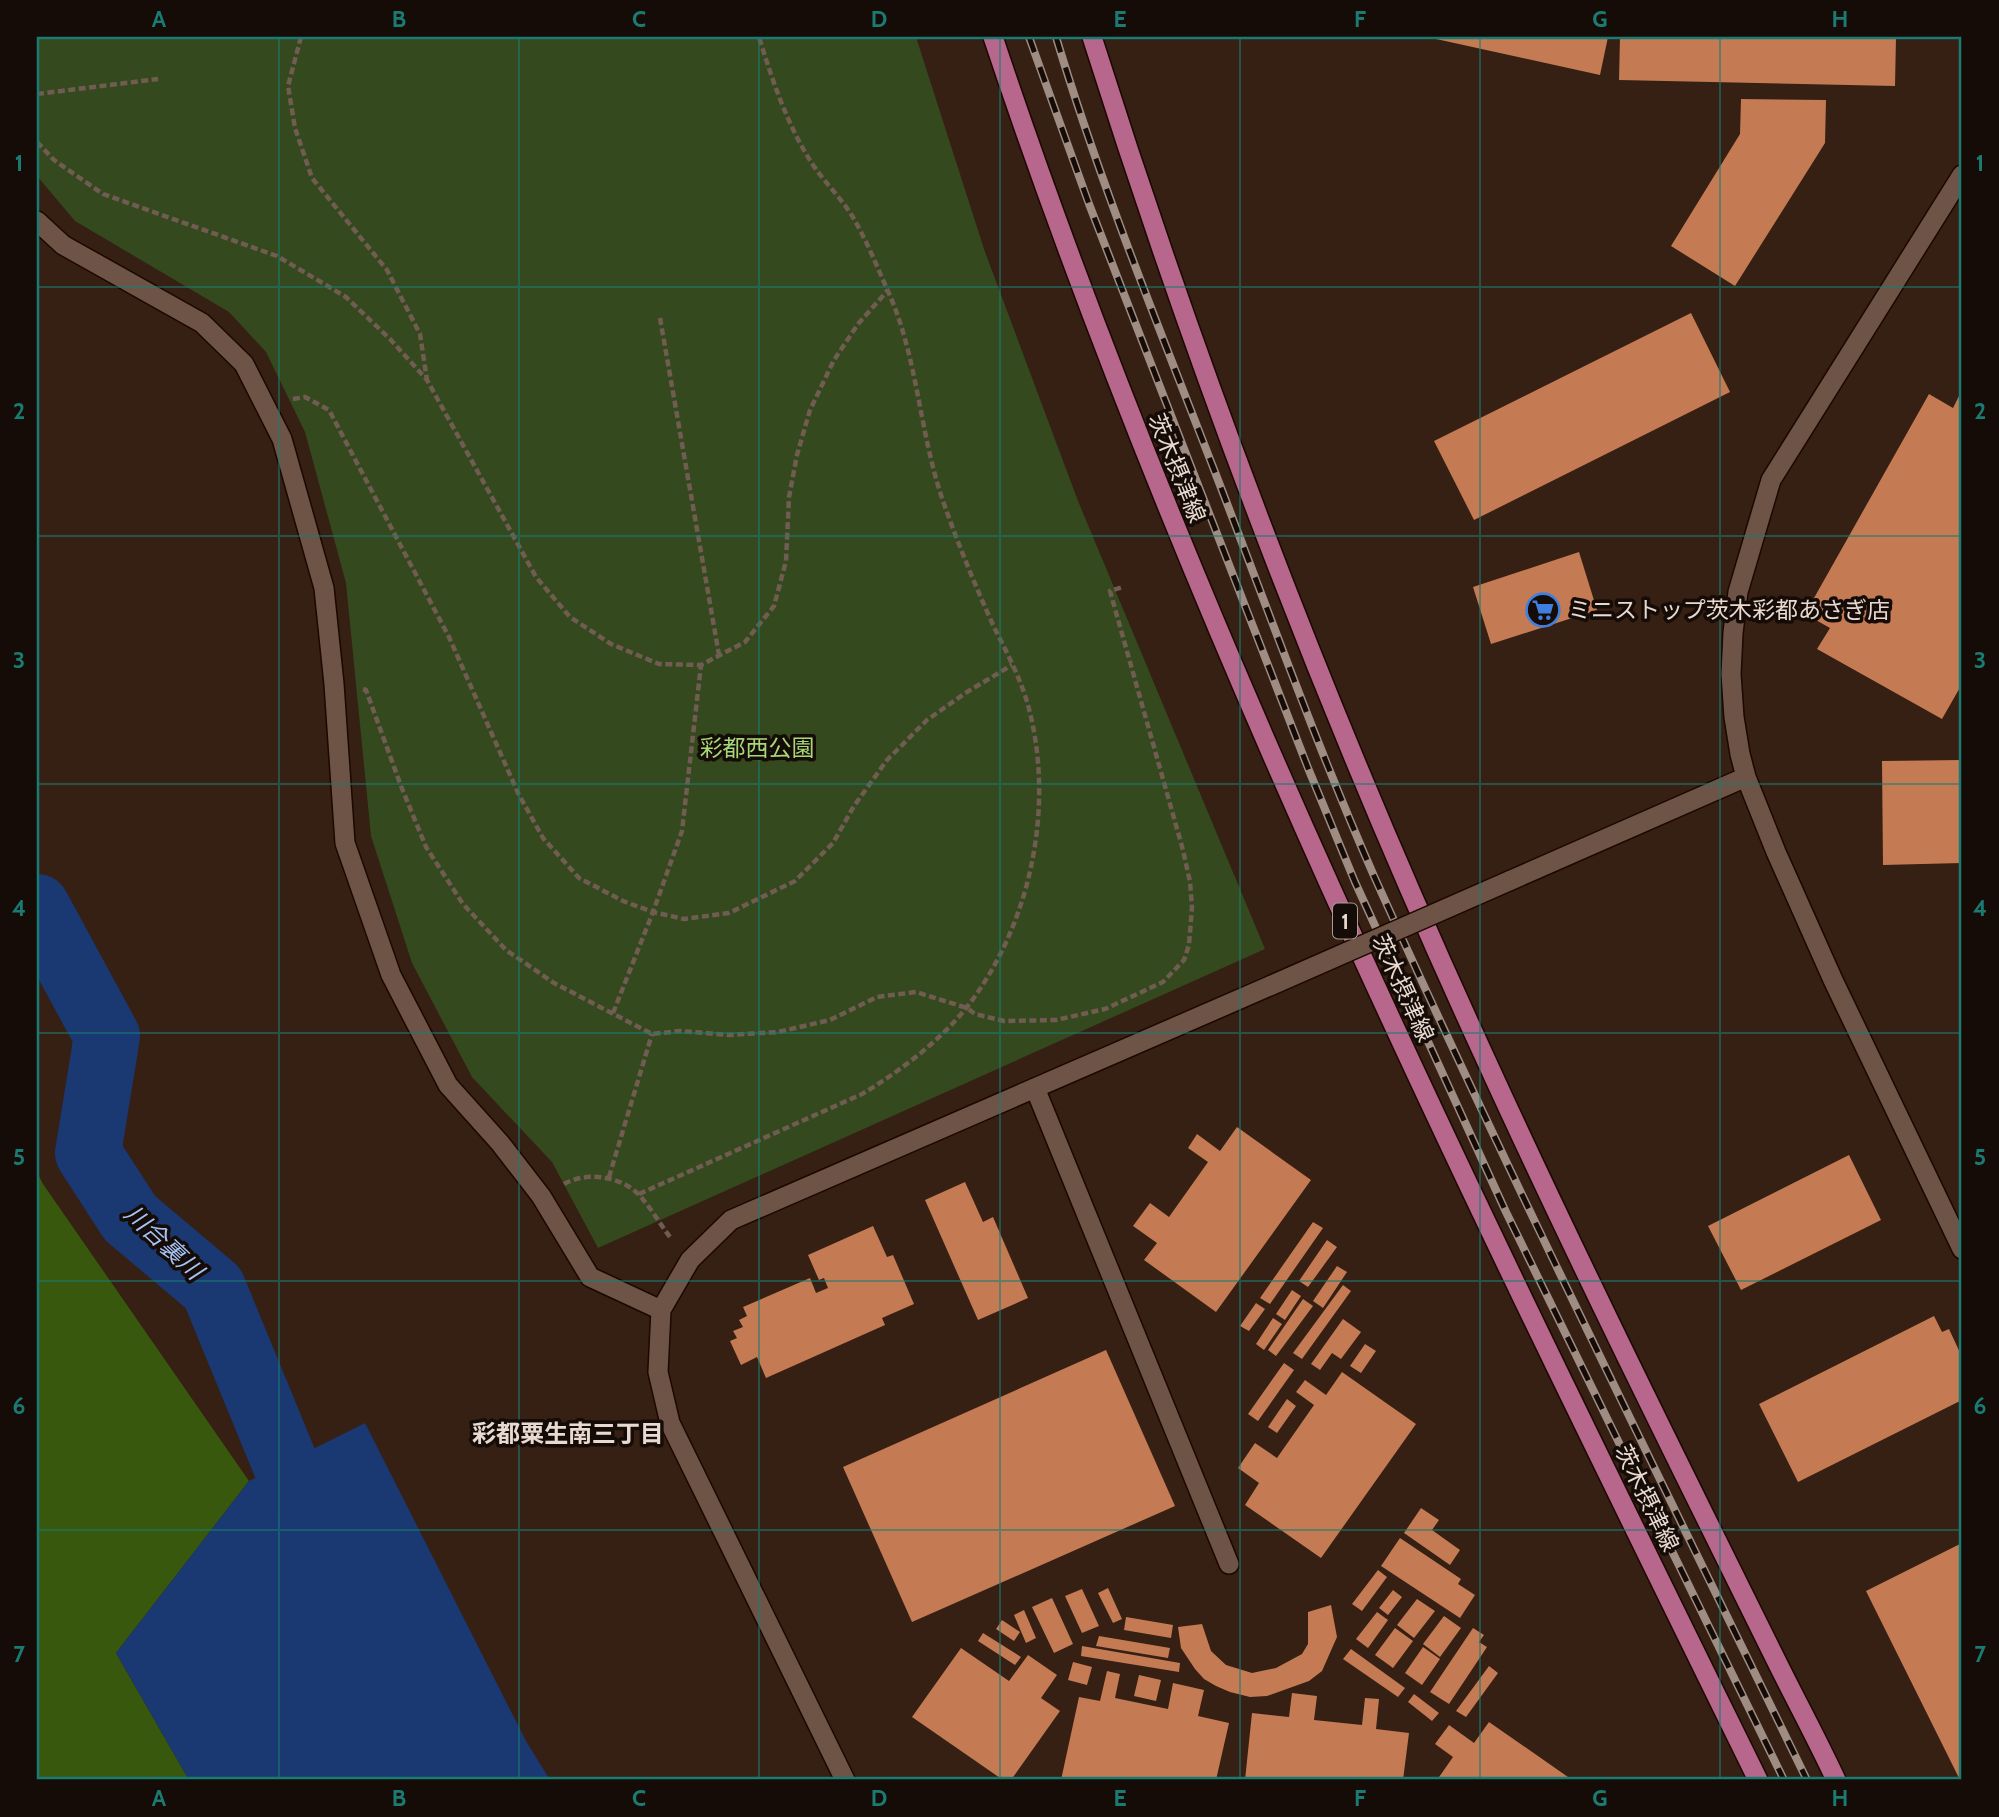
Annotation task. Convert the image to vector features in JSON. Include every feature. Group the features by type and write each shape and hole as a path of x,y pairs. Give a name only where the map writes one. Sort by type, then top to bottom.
{"main road":[{"name":"茨木摂津線","path":"993,37 1040,178 1097,333 1189,561 1286,789 1388,1016 1493,1239 1758,1780"},
{"name":"茨木摂津線","path":"1092,37 1220,414 1308,644 1394,852 1486,1062 1836,1780"}],"street":[{"path":"1962,175 1771,480 1738,592 1732,633 1731,674 1734,717 1746,778 1810,930 1962,1250"},
{"path":"37,221 63,245 202,323 244,364 282,439 324,587 345,843 391,975 448,1085 500,1143 541,1196 590,1277 661,1310"},
{"path":"845,1780 670,1423 658,1372 661,1310 690,1259 731,1220 1746,778"},
{"path":"1035,1088 1229,1564"}],"path":[{"path":"301,37 288,86 295,128 312,177 387,270 420,334 426,380"},
{"path":"639,1194 862,1094 897,1074 967,1007 1001,953 1024,898 1039,828 1038,764 1029,708 962,556 935,478 904,332 888,290 851,214 809,159 781,106 759,37"},
{"path":"37,94 158,79"},
{"path":"37,142 54,160 103,194 277,256 346,297 390,339 426,380 536,577 570,617 611,644 659,664 701,665 745,642 774,606 786,561 789,497 810,410 834,360 858,324 888,290"},
{"path":"660,318 719,655"},
{"path":"265,406 305,397 329,410 449,636 518,793 543,838 579,878 623,901 653,912 684,919 729,913 795,881 833,843 854,806 887,760 927,720 967,692 1012,666"},
{"path":"334,684 366,690 426,847 463,904 506,950 554,983 652,1034 680,1031 729,1035 778,1032 830,1020 877,997 916,992 967,1007 975,1014 1004,1021 1041,1021 1077,1016 1121,1003 1163,982 1184,960 1191,930 1190,882 1183,850 1110,591 1123,587"},
{"path":"613,1013 682,831 701,665"},
{"path":"609,1177 652,1034"},
{"path":"541,1196 575,1178 609,1177 639,1194 670,1237"}],"green space":[{"name":"彩都西公園","path":"37,37 916,37 985,252 1078,501 1265,949 598,1248 552,1162 472,1077 412,963 371,836 346,583 305,432 266,352 229,312 75,221 37,176"},
{"path":"37,1172 249,1481 116,1653 189,1780 37,1780"}],"water":[{"path":"365,1423 526,1741 550,1780 189,1780 116,1653 249,1481"}],"building":[{"path":"1427,37 1608,37 1600,75"},
{"path":"1620,37 1896,37 1895,86 1619,80"},
{"path":"1741,99 1826,100 1825,143 1735,286 1671,246 1740,134"},
{"path":"1691,313 1730,392 1474,520 1434,441"},
{"path":"1962,390 1962,684 1942,719 1817,649 1830,628 1805,614 1929,394 1953,408"},
{"path":"1579,552 1597,610 1491,644 1473,587"},
{"path":"1962,760 1962,863 1883,865 1882,761"},
{"path":"1237,1127 1311,1180 1216,1312 1144,1260 1157,1243 1133,1226 1150,1203 1169,1217 1208,1162 1188,1148 1197,1134 1220,1151"},
{"path":"1849,1155 1881,1220 1741,1290 1708,1226"},
{"path":"965,1182 983,1222 993,1217 1028,1298 978,1320 925,1200"},
{"path":"1313,1222 1323,1228 1270,1304 1260,1298"},
{"path":"873,1226 887,1257 893,1255 914,1304 882,1318 885,1325 766,1378 757,1357 741,1365 730,1341 737,1338 733,1331 743,1327 739,1320 747,1316 743,1307 810,1278 816,1293 828,1288 824,1278 819,1280 808,1255"},
{"path":"1327,1240 1337,1247 1308,1287 1299,1281"},
{"path":"1337,1266 1347,1272 1323,1308 1313,1301"},
{"path":"1343,1285 1351,1291 1302,1359 1293,1353"},
{"path":"1292,1290 1301,1296 1285,1320 1276,1314"},
{"path":"1303,1299 1313,1306 1276,1356 1268,1350"},
{"path":"1256,1303 1265,1309 1249,1331 1240,1326"},
{"path":"1934,1316 1942,1332 1949,1329 1962,1357 1962,1400 1798,1482 1759,1404"},
{"path":"1273,1318 1282,1324 1264,1350 1256,1344"},
{"path":"1343,1319 1361,1332 1341,1359 1332,1353 1320,1370 1311,1364"},
{"path":"1365,1344 1376,1351 1361,1373 1350,1366"},
{"path":"1106,1350 1175,1506 912,1622 843,1467"},
{"path":"1284,1363 1294,1370 1258,1421 1248,1414"},
{"path":"1342,1372 1416,1424 1321,1558 1245,1505 1259,1483 1238,1468 1255,1443 1277,1458 1314,1405 1296,1392 1305,1380 1326,1395"},
{"path":"1287,1399 1296,1406 1277,1433 1268,1427"},
{"path":"1421,1508 1439,1520 1432,1530 1460,1550 1450,1565 1404,1533"},
{"path":"1400,1538 1461,1579 1458,1584 1475,1595 1460,1618 1381,1566"},
{"path":"1962,1543 1962,1780 1960,1780 1866,1591"},
{"path":"1378,1570 1387,1577 1362,1611 1352,1604"},
{"path":"1108,1588 1122,1619 1113,1623 1098,1593"},
{"path":"1082,1589 1099,1626 1082,1633 1065,1596"},
{"path":"1393,1590 1402,1597 1388,1615 1379,1608"},
{"path":"1052,1598 1073,1644 1054,1653 1032,1607"},
{"path":"1417,1599 1435,1611 1414,1638 1397,1625"},
{"path":"1331,1605 1337,1637 1322,1671 1309,1681 1267,1696 1250,1697 1216,1686 1204,1679 1181,1648 1178,1627 1202,1624 1211,1651 1226,1665 1252,1673 1276,1668 1302,1654 1308,1644 1308,1612"},
{"path":"1024,1610 1036,1638 1026,1643 1014,1615"},
{"path":"1377,1612 1388,1620 1368,1648 1356,1639"},
{"path":"1444,1616 1461,1628 1440,1657 1423,1644"},
{"path":"1126,1617 1173,1625 1171,1638 1124,1630"},
{"path":"1002,1620 1020,1632 1014,1641 996,1629"},
{"path":"1395,1628 1413,1641 1393,1668 1375,1655"},
{"path":"1473,1628 1484,1635 1479,1642 1487,1647 1449,1704 1430,1692"},
{"path":"983,1633 1021,1657 1015,1665 978,1641"},
{"path":"1099,1636 1170,1648 1168,1658 1096,1646"},
{"path":"1082,1646 1180,1663 1179,1672 1081,1656"},
{"path":"1423,1647 1440,1659 1422,1685 1405,1673"},
{"path":"961,1648 1009,1681 1028,1655 1057,1675 1041,1698 1060,1711 1011,1780 1003,1780 912,1717"},
{"path":"1351,1649 1405,1688 1398,1697 1343,1659"},
{"path":"1073,1662 1092,1667 1087,1685 1068,1680"},
{"path":"1489,1666 1498,1673 1466,1717 1456,1711"},
{"path":"1107,1671 1120,1674 1115,1698 1168,1709 1173,1683 1204,1690 1198,1716 1229,1723 1216,1780 1061,1780 1079,1697 1100,1701"},
{"path":"1139,1675 1161,1680 1156,1701 1134,1696"},
{"path":"1292,1693 1317,1696 1314,1720 1362,1725 1365,1698 1379,1699 1376,1729 1409,1733 1403,1780 1245,1780 1252,1713 1289,1717"},
{"path":"1414,1694 1439,1713 1432,1721 1408,1702"},
{"path":"1489,1722 1568,1777 1565,1780 1437,1780 1453,1757 1435,1744 1449,1725 1474,1743"}],"waterway":[{"name":"川合裏川","path":"37,907 107,1036 88,1153 130,1218 213,1288 319,1546"}],"railway":[{"path":"1029,37 1089,204 1308,768 1355,882 1506,1212 1784,1780"},
{"path":"1056,37 1130,254 1352,826 1533,1217 1807,1780"}],"place":[{"name":"ミニストップ茨木彩都あさぎ店","path":"1543,610"}],"district":[{"name":"彩都粟生南三丁目","path":"568,1433"}]}
